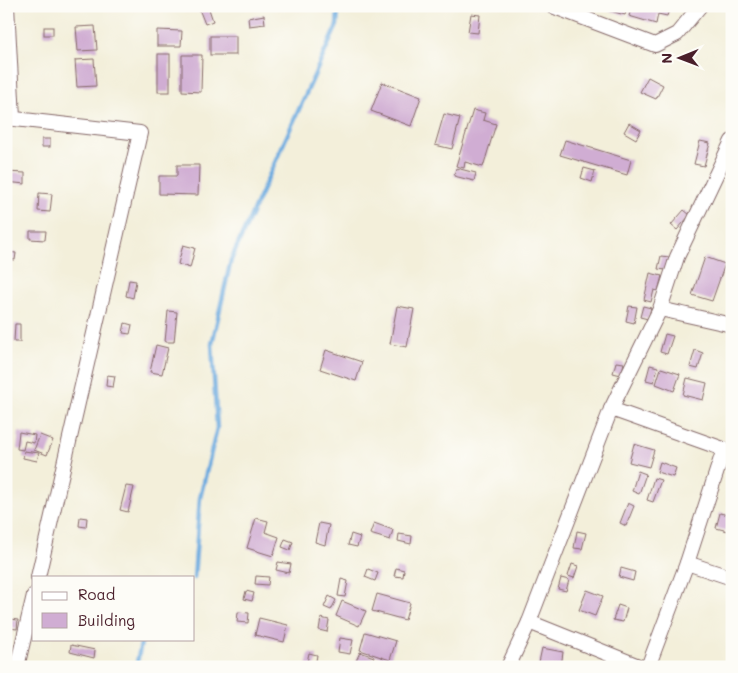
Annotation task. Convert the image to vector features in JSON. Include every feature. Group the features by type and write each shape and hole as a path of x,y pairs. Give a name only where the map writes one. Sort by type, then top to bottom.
{"street":[{"path":"7,6 9,118 140,133 38,576"},
{"path":"552,6 655,45 676,34 700,6"},
{"path":"508,667 529,622 611,409 660,309 677,257 732,141"},
{"path":"660,309 732,325"},
{"path":"611,409 728,450 648,667"},
{"path":"687,563 732,578"},
{"path":"17,667 32,603"},
{"path":"529,622 641,667"}],"building":[{"path":"208,6 213,21 205,24 199,9"},
{"path":"608,6 628,6 625,15 607,10"},
{"path":"632,6 670,6 667,16 658,14 656,24 629,16"},
{"path":"471,14 480,15 478,33 468,32"},
{"path":"264,15 265,24 249,26 248,18"},
{"path":"95,26 97,50 78,51 76,27"},
{"path":"44,27 53,27 53,35 44,35"},
{"path":"157,30 182,31 181,46 157,46"},
{"path":"210,36 236,36 236,55 210,55"},
{"path":"158,54 170,54 170,92 158,92"},
{"path":"182,55 202,55 201,92 182,91"},
{"path":"94,59 96,86 77,87 75,60"},
{"path":"648,77 663,85 656,99 640,92"},
{"path":"382,82 421,97 411,126 371,111"},
{"path":"473,110 485,113 483,120 496,124 483,167 465,162 464,168 456,166"},
{"path":"444,114 460,118 452,149 435,145"},
{"path":"629,123 641,130 636,139 624,132"},
{"path":"42,139 50,139 50,147 42,147"},
{"path":"565,140 631,160 627,175 560,155"},
{"path":"700,141 710,143 704,166 694,164"},
{"path":"177,165 199,165 198,195 159,194 159,176 177,176"},
{"path":"456,168 476,173 474,181 454,176"},
{"path":"584,168 595,171 592,182 581,178"},
{"path":"6,172 25,173 25,184 6,182"},
{"path":"39,193 52,194 50,212 38,211"},
{"path":"684,210 690,215 677,230 671,225"},
{"path":"30,231 46,231 45,240 30,239"},
{"path":"183,245 195,248 190,268 178,264"},
{"path":"6,252 16,253 15,260 6,259"},
{"path":"661,256 669,257 666,270 658,269"},
{"path":"705,257 725,264 712,301 692,295"},
{"path":"650,273 662,276 658,291 654,290 651,302 644,300"},
{"path":"129,280 136,281 133,298 126,296"},
{"path":"397,306 414,309 407,347 390,344"},
{"path":"629,306 637,307 634,323 626,321"},
{"path":"643,306 651,308 648,319 640,317"},
{"path":"168,311 177,312 174,342 165,342"},
{"path":"125,323 132,325 130,334 123,333"},
{"path":"15,324 20,324 20,342 14,342"},
{"path":"665,334 673,336 667,354 660,352"},
{"path":"156,345 168,348 162,374 150,372"},
{"path":"326,350 362,362 356,381 320,369"},
{"path":"695,350 703,353 698,369 690,367"},
{"path":"616,362 624,363 621,375 613,373"},
{"path":"650,365 658,367 654,382 646,380"},
{"path":"661,368 680,374 674,391 656,384"},
{"path":"107,375 115,376 113,387 106,386"},
{"path":"687,378 707,383 703,400 683,395"},
{"path":"19,432 35,435 34,443 25,441 23,450 17,449"},
{"path":"40,435 53,440 47,455 34,450"},
{"path":"634,444 654,450 649,467 629,462"},
{"path":"24,451 39,453 37,461 23,458"},
{"path":"660,462 676,468 673,477 657,472"},
{"path":"638,471 646,474 639,494 632,491"},
{"path":"654,478 661,480 653,502 647,500"},
{"path":"126,486 134,487 128,512 120,510"},
{"path":"628,503 634,506 626,526 620,523"},
{"path":"720,513 732,516 732,532 716,528"},
{"path":"80,517 87,518 86,527 79,526"},
{"path":"256,518 268,521 265,532 279,537 273,556 247,548"},
{"path":"319,523 329,525 325,545 315,542"},
{"path":"374,523 393,530 390,540 370,534"},
{"path":"577,531 586,533 582,549 574,548"},
{"path":"351,534 360,537 357,547 348,545"},
{"path":"399,534 412,536 411,544 398,541"},
{"path":"285,539 293,542 290,550 282,547"},
{"path":"278,562 291,564 289,573 276,570"},
{"path":"572,564 578,566 574,578 568,576"},
{"path":"396,568 404,570 403,577 394,576"},
{"path":"621,568 635,572 633,581 619,577"},
{"path":"368,569 378,573 375,581 365,577"},
{"path":"256,576 269,577 268,585 255,584"},
{"path":"561,578 569,580 566,591 558,589"},
{"path":"341,579 348,581 345,597 338,596"},
{"path":"587,590 603,596 595,616 579,610"},
{"path":"246,591 254,593 252,601 244,599"},
{"path":"377,594 410,603 405,620 372,611"},
{"path":"329,596 336,600 331,610 324,607"},
{"path":"342,601 366,611 359,626 336,616"},
{"path":"618,605 627,608 623,622 613,620"},
{"path":"238,612 249,613 248,623 237,622"},
{"path":"259,618 288,625 284,642 255,635"},
{"path":"321,618 329,620 327,632 319,630"},
{"path":"10,619 18,620 17,629 9,628"},
{"path":"365,632 396,641 390,660 360,650"},
{"path":"340,638 353,640 350,654 338,652"},
{"path":"71,645 95,650 94,658 70,652"},
{"path":"542,648 563,652 561,667 538,667"},
{"path":"360,652 374,657 371,666 356,661"},
{"path":"309,653 317,655 315,667 306,667"}],"waterway":[{"path":"194,576 200,498 217,428 212,344 231,260 337,25 338,6"},
{"path":"136,667 142,640"}]}
